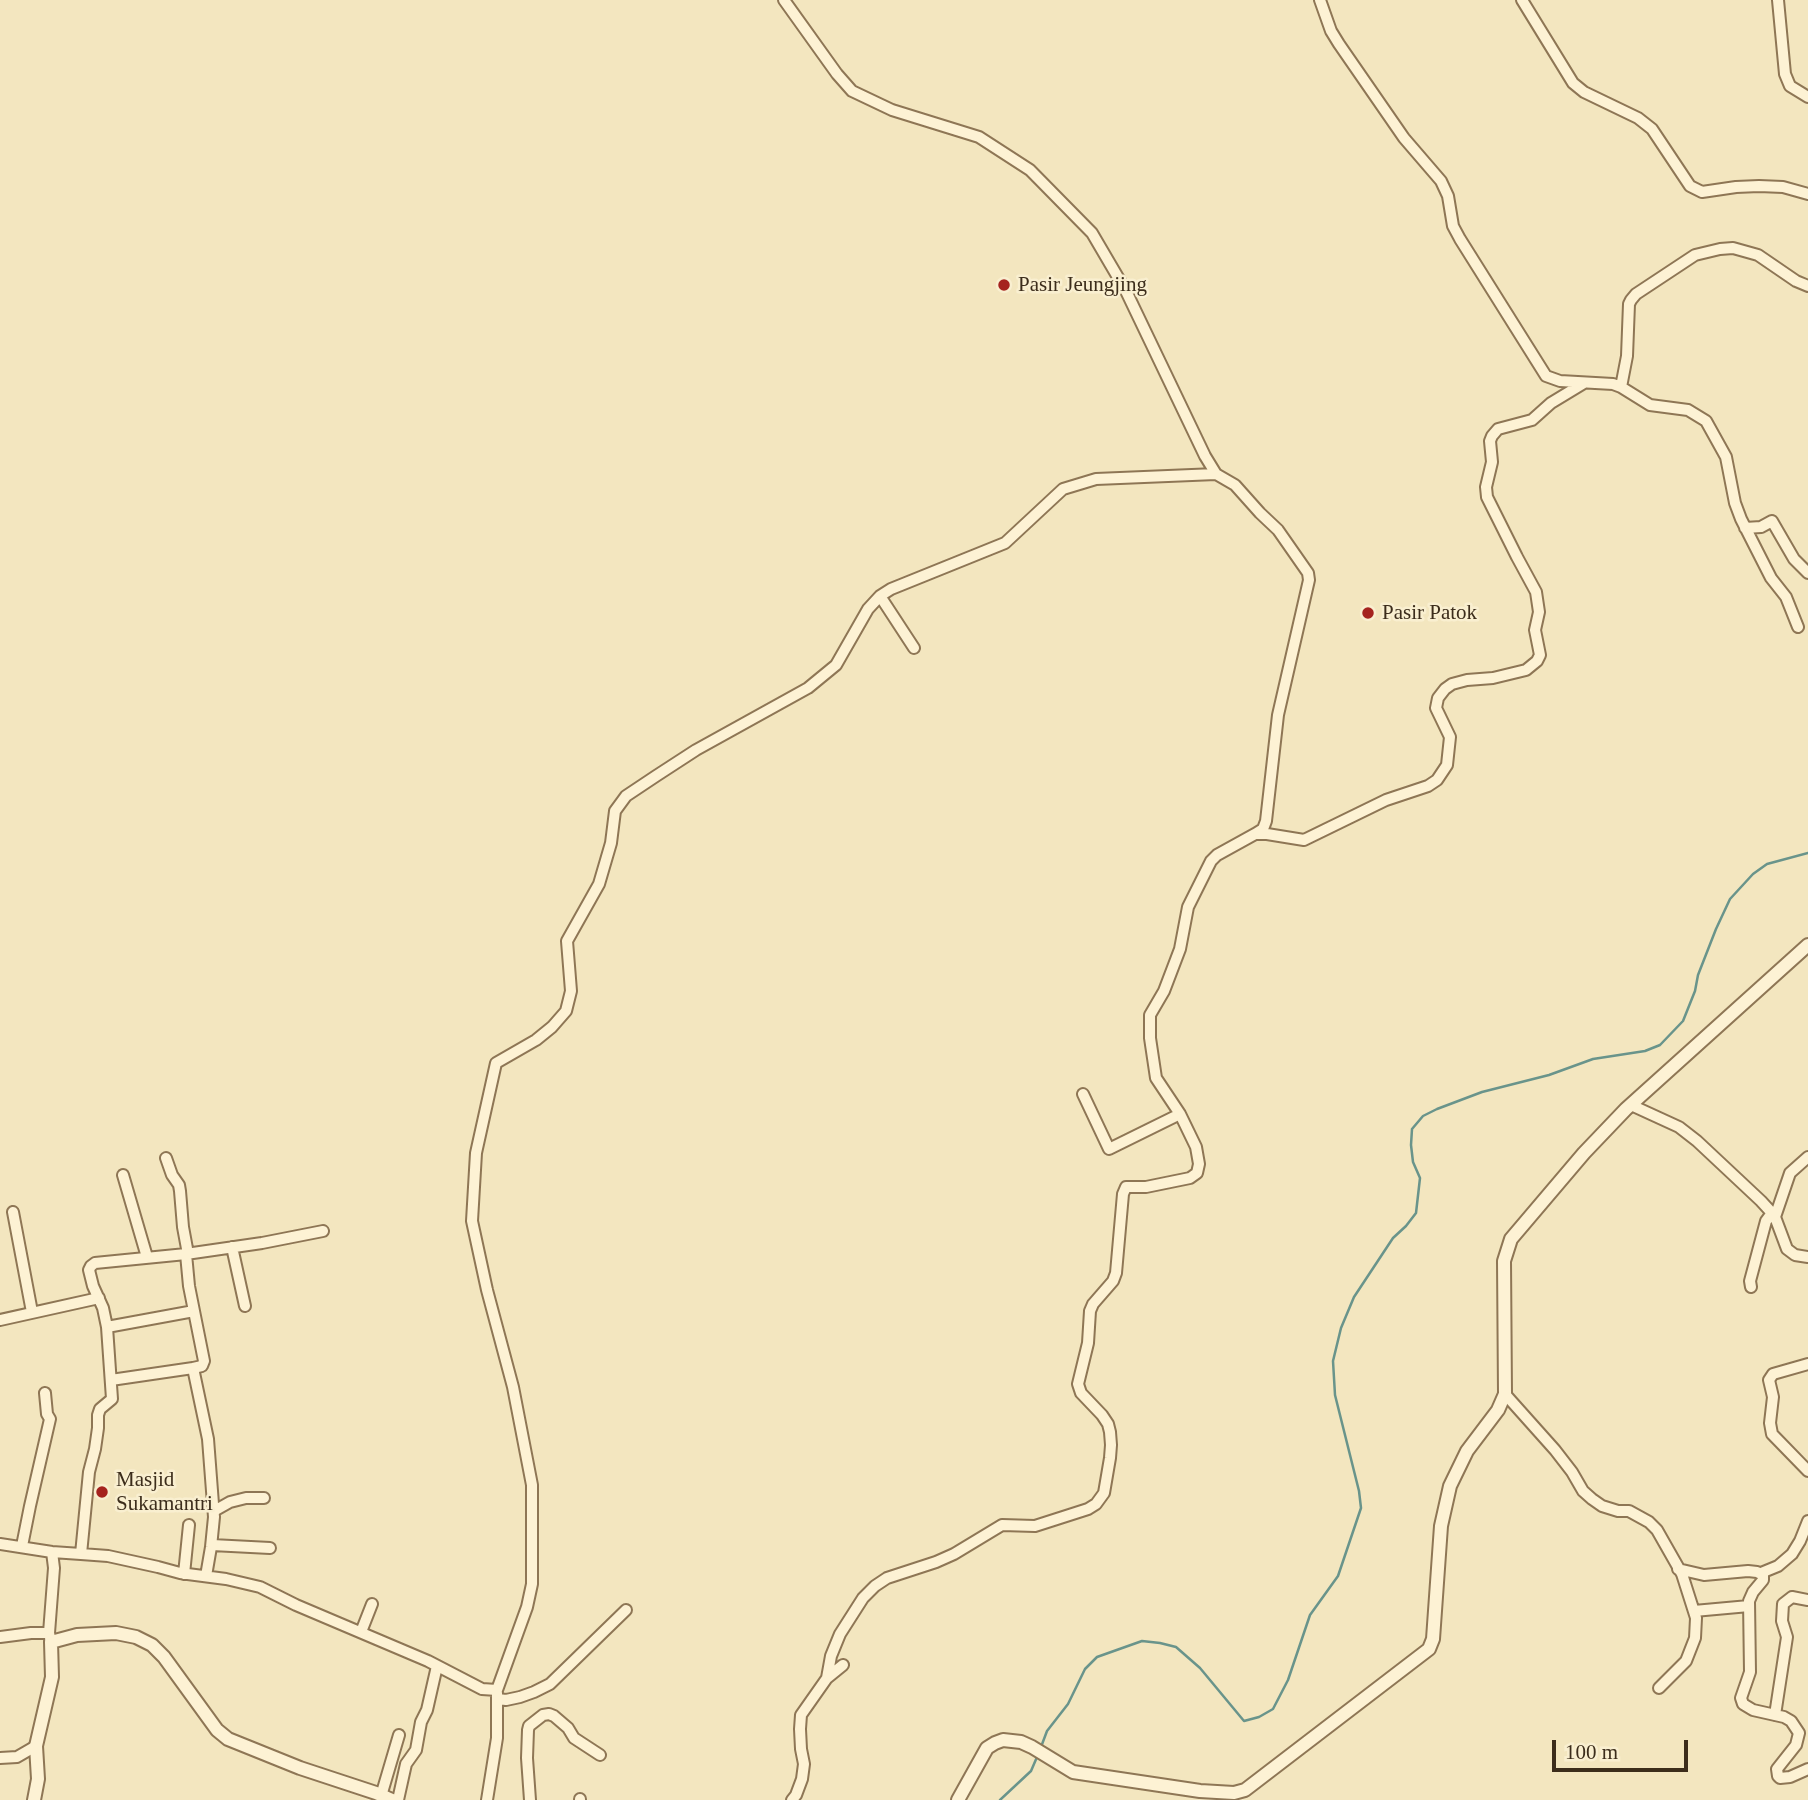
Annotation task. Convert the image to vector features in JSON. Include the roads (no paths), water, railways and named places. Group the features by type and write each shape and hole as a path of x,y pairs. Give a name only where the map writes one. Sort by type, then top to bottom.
{"street":[{"path":"784,0 852,91 892,110 979,137 1030,170 1092,233 1126,291 1216,474 1235,485 1278,530 1308,573 1309,580 1278,715 1266,821 1263,829 1211,860 1188,907 1180,949 1164,990 1150,1015 1150,1038 1156,1078 1180,1114 1196,1147 1199,1164 1197,1173 1190,1178 1126,1187 1123,1194 1116,1273 1113,1282 1090,1311 1088,1343 1078,1384 1081,1393 1102,1415 1110,1432 1110,1458 1104,1493 1096,1504 1088,1509 1035,1526 1002,1525 954,1554 887,1578 875,1586 863,1598 840,1634 831,1656 827,1678"},
{"path":"1320,0 1331,31 1339,44 1392,122 1441,181 1448,196 1453,226 1546,376 1560,381 1604,383 1621,387 1650,405 1688,410 1706,421 1726,457 1735,503 1745,528 1771,578 1786,597 1798,627"},
{"path":"1522,0 1573,83 1584,92 1638,118 1653,129 1690,186 1702,192 1736,187 1783,187 1808,194"},
{"path":"1778,0 1785,74 1790,86 1808,97"},
{"path":"1621,387 1627,356 1630,300 1695,256 1733,248 1758,255 1808,286"},
{"path":"1255,834 1304,840 1386,800 1428,786 1437,780 1447,765 1449,733 1436,705 1445,689 1467,680 1493,678 1526,670 1537,661 1539,655 1535,630 1539,612 1536,592 1487,497 1486,487 1492,462 1490,441 1498,429 1532,420 1551,403 1584,383"},
{"path":"487,1800 497,1738 497,1695 527,1607 532,1584 532,1485 513,1387 472,1221 476,1153 496,1063 536,1040 566,1011 571,991 568,942 599,884 611,843 615,811 626,796 696,750 808,688 836,665 868,609 891,589 1005,543 1063,489 1096,479 1216,474"},
{"path":"1745,528 1761,527 1772,521 1794,559 1808,573"},
{"path":"880,597 914,648"},
{"path":"958,1800 987,1748 1003,1740 1021,1742 1032,1747 1073,1772 1200,1791 1234,1793 1245,1790 1429,1650 1433,1639 1441,1526 1450,1486 1467,1451 1497,1410 1505,1394 1504,1261 1511,1239 1584,1153 1631,1105 1808,945"},
{"path":"1083,1094 1109,1149 1180,1114"},
{"path":"1631,1105 1679,1127 1697,1141 1773,1215 1787,1249 1795,1255 1808,1257"},
{"path":"1751,1287 1750,1281 1766,1221 1773,1215 1790,1173 1808,1157"},
{"path":"111,1380 193,1368 202,1366 204,1361 189,1286 179,1185 166,1158"},
{"path":"123,1175 147,1257"},
{"path":"13,1212 32,1312"},
{"path":"81,1554 98,1415 100,1409 112,1399 107,1327 93,1286 89,1270 91,1266 95,1263 262,1243 323,1231"},
{"path":"232,1247 245,1306"},
{"path":"0,1320 99,1298"},
{"path":"107,1327 194,1311"},
{"path":"1808,1364 1773,1374 1769,1380 1773,1398 1770,1423 1772,1434 1808,1471"},
{"path":"193,1368 208,1439 214,1511 212,1545 206,1576"},
{"path":"22,1546 50,1419 47,1415 45,1393"},
{"path":"1505,1394 1555,1450 1583,1491 1602,1506 1629,1511 1649,1522 1657,1530 1678,1569 1696,1618 1695,1638 1682,1667 1659,1688"},
{"path":"214,1511 230,1502 246,1498 264,1498"},
{"path":"1678,1569 1711,1576 1737,1571 1761,1573 1778,1566 1792,1554 1808,1521"},
{"path":"184,1574 189,1525"},
{"path":"0,1544 52,1552 108,1556 184,1574 260,1587 506,1700 550,1684 626,1610"},
{"path":"212,1545 270,1548"},
{"path":"34,1800 38,1779 36,1746 52,1677 52,1552"},
{"path":"1761,1573 1763,1580 1750,1596 1750,1672 1741,1698 1746,1707 1791,1721 1799,1733 1796,1745 1777,1769 1777,1776 1790,1777 1808,1769"},
{"path":"1775,1715 1787,1637 1782,1621 1783,1604 1791,1597 1808,1600"},
{"path":"361,1632 372,1604"},
{"path":"1694,1611 1749,1606"},
{"path":"0,1637 31,1633 50,1637 116,1633 136,1637 152,1645 163,1657 217,1730 228,1739 386,1798 399,1735"},
{"path":"792,1800 802,1779 804,1764 801,1715 827,1678 843,1665"},
{"path":"398,1800 406,1764 416,1750 421,1721 427,1710 437,1666"},
{"path":"530,1800 528,1730 544,1715 554,1717 568,1728 574,1738 600,1755"},
{"path":"0,1758 17,1757 36,1746"}],"waterway":[{"path":"1041,1747 1047,1731 1068,1704 1085,1669 1097,1657 1142,1641 1176,1647 1200,1668 1244,1721 1273,1709 1288,1680 1310,1615 1338,1576 1361,1508 1335,1395 1333,1361 1341,1328 1354,1297 1393,1238 1416,1213 1420,1178 1413,1162 1412,1129 1423,1116 1482,1092 1549,1075 1593,1059 1645,1051 1660,1045 1683,1021 1695,991 1698,975 1730,899 1753,874 1767,864 1808,853"},
{"path":"1000,1800 1031,1771 1037,1757"}],"place":[{"name":"Pasir Jeungjing","path":"1004,285"},
{"name":"Pasir Patok","path":"1368,613"},
{"name":"Masjid Sukamantri","path":"102,1492"}]}
